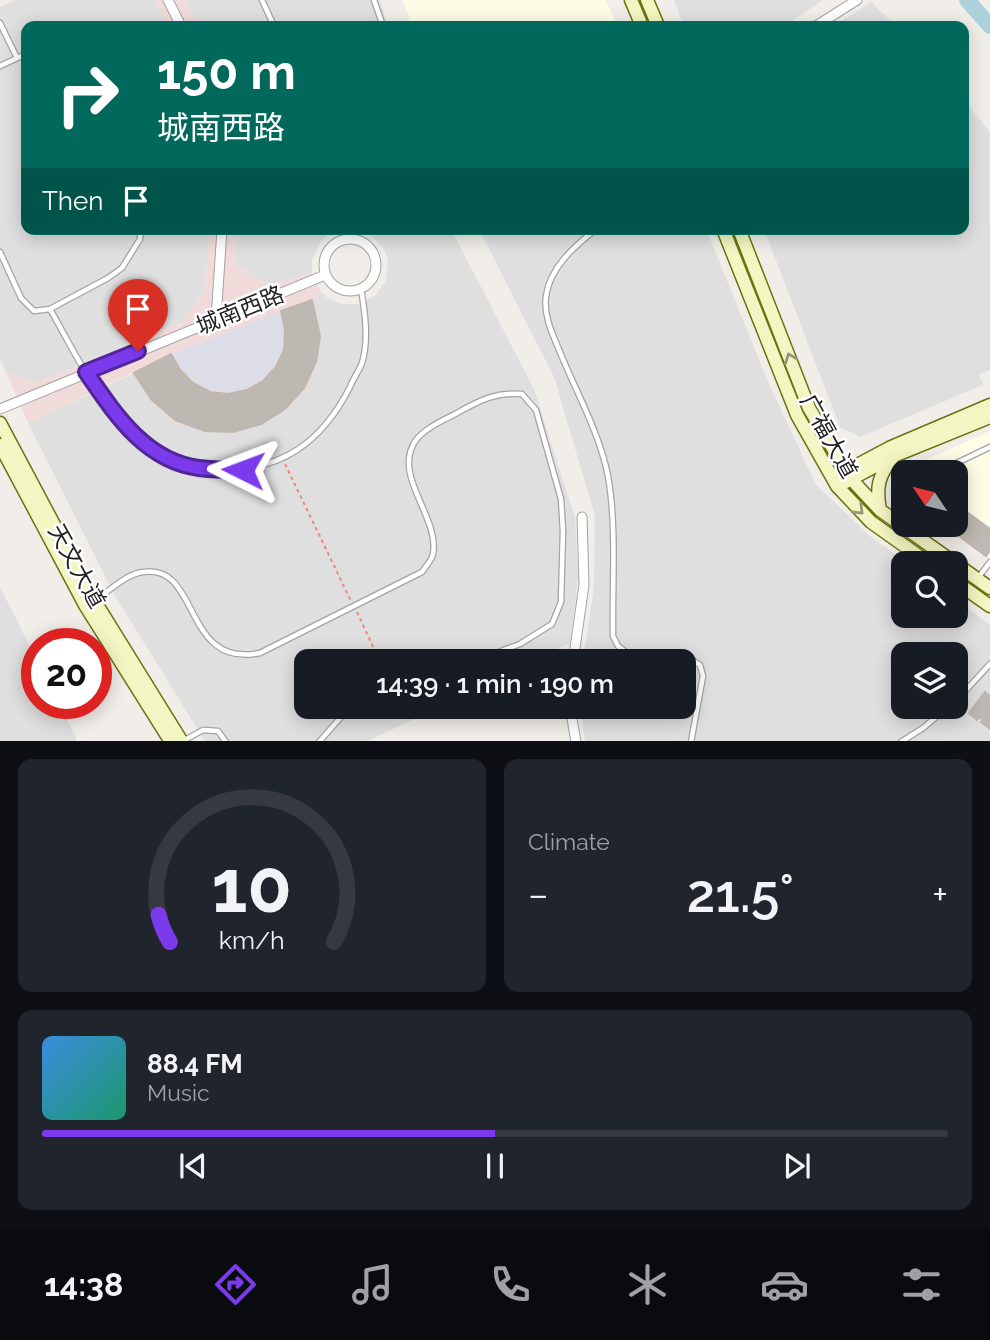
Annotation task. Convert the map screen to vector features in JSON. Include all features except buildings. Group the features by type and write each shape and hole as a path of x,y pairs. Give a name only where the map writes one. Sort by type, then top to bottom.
{"main road":[{"path":"631,0 640,21"},
{"path":"647,0 656,21"},
{"name":"广福大道","path":"725,235 797,415 837,486 871,522 912,551"},
{"name":"广福大道","path":"741,235 810,408 848,475 880,510 990,588"},
{"path":"837,486 848,475 889,448 990,405"},
{"path":"848,475 990,417"},
{"name":"天文大道","path":"0,423 94,600 182,741"},
{"name":"天文大道","path":"0,445 85,605 170,741"},
{"path":"880,510 878,481 894,456"},
{"path":"968,590 990,606"}],"street":[{"path":"168,0 178,21"},
{"path":"824,21 856,0"},
{"path":"216,320 222,235"},
{"path":"348,235 334,244 325,258 326,275 330,282 344,291 361,289 373,276 375,259 366,245 351,235"},
{"name":"城南西路","path":"0,409 326,275"},
{"path":"575,649 584,584 582,517"},
{"path":"572,719 576,741"}],"lane":[{"path":"262,0 272,21"},
{"path":"374,0 381,21"},
{"path":"0,23 17,58"},
{"path":"0,66 21,56"},
{"path":"0,252 21,298 34,311 51,309 122,268 140,235"},
{"path":"588,235 574,246 551,278 545,297 547,322 598,443 608,475 613,636 618,646 627,653 690,659 700,665 703,676 691,741"},
{"path":"51,309 86,372 120,420 154,452 197,468 243,470 283,460 309,442 338,410 362,362 366,318 361,289"},
{"path":"94,600 134,575 142,572 162,572 177,583 207,636 223,651 241,657 260,653 422,572 433,556 434,537 412,478 409,458 416,439 430,428 486,397 505,393 522,394 536,410 561,499 561,602 552,624 520,644 506,649"},
{"path":"963,460 990,447"},
{"path":"978,579 990,562"},
{"path":"968,688 990,664"},
{"path":"319,741 342,719"},
{"path":"901,741 934,719"},
{"path":"182,741 204,730 218,731 226,741"}],"path":[{"path":"283,460 374,649"}],"shaded area":[{"path":"16,0 156,0 166,21 21,21 21,235 210,235 205,289 181,323 34,383 6,372 0,360 0,7"},
{"path":"156,0 186,0 196,21 166,21"},
{"path":"186,0 380,0 386,21 196,21"},
{"path":"403,0 606,0 615,21 410,21"},
{"path":"674,0 823,0 792,21 682,21"},
{"path":"871,2 891,21 842,21"},
{"path":"969,106 990,132 990,370 979,374 983,385 860,437 840,427 766,235 969,235"},
{"path":"210,235 236,235 234,263 268,285 312,273 321,292 312,300 171,354 28,423 6,372 34,383 181,323 205,289"},
{"path":"236,235 328,235 321,241 312,260 312,273 268,285 234,263"},
{"path":"371,235 454,235 534,389 575,518 578,578 570,643 557,649 294,649 294,719 414,719 368,741 205,741 115,596 28,423 134,373 151,399 175,420 233,432 261,424 285,409 304,388 316,362 319,340 312,300 321,292 341,304 359,304 376,295 386,280 388,259 384,249"},
{"path":"482,235 708,235 769,384 816,485 871,537 891,551 891,628 968,628 968,608 990,625 990,741 585,741 582,719 696,719 696,649 585,649 594,586 595,516 554,377"},
{"path":"281,311 285,330 284,350 276,367 263,381 247,390 228,394 210,392 193,383 180,370 171,354"},
{"path":"990,431 990,558 960,537 968,537 968,460 926,460"},
{"path":"0,587 21,628 21,719 67,719 76,741 0,741"}],"waterway":[{"path":"967,0 990,26"}],"route":[{"path":"138,351 86,372 120,420 154,452 197,468 243,470"}]}
